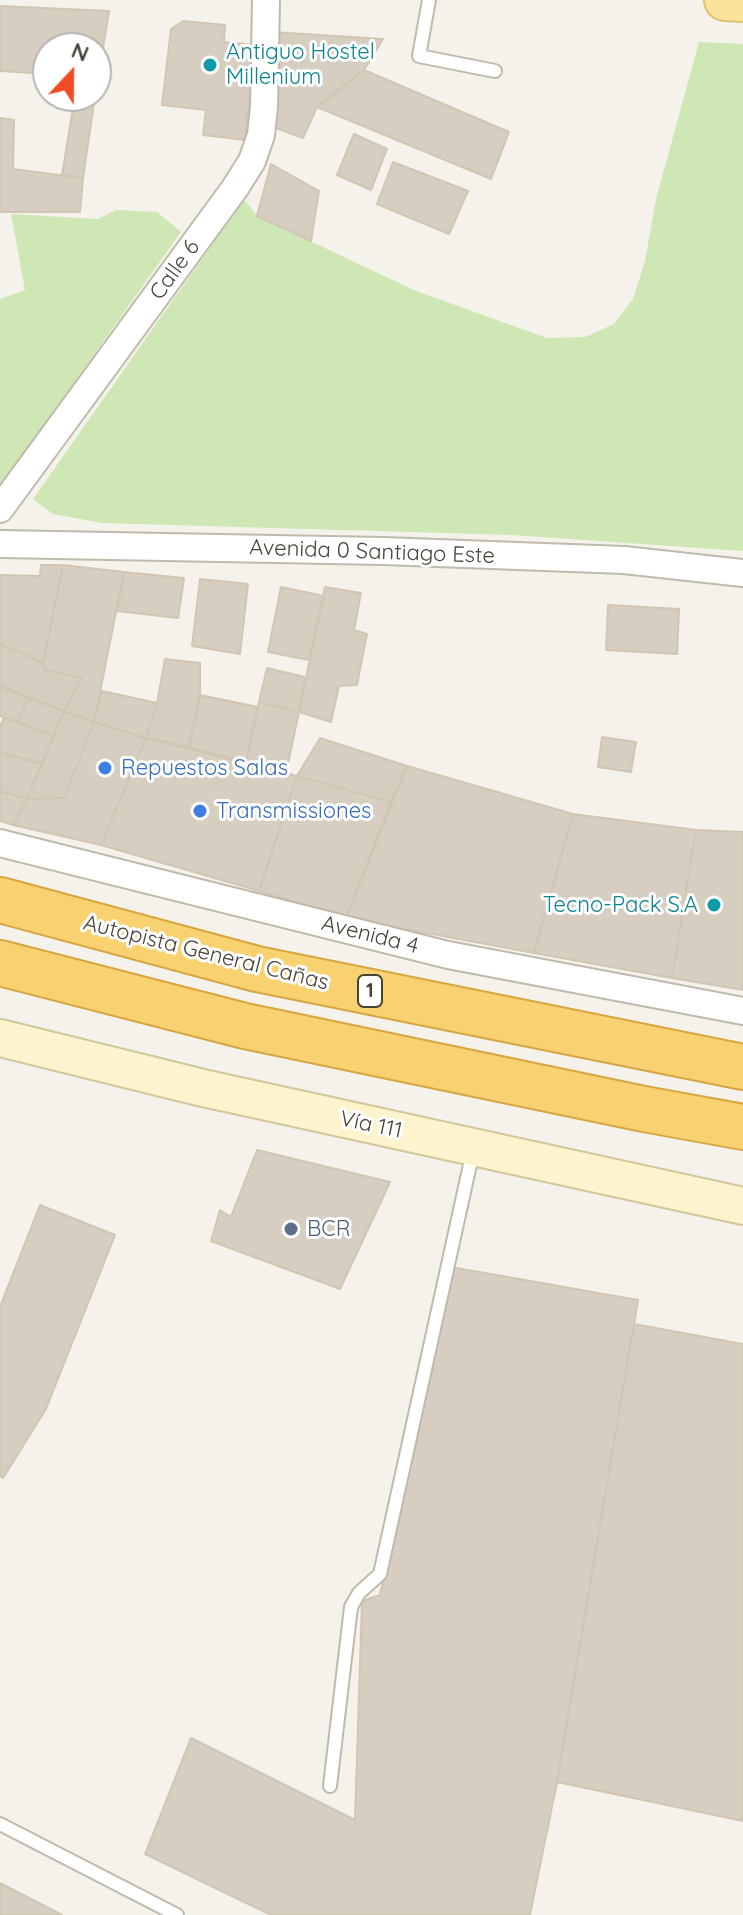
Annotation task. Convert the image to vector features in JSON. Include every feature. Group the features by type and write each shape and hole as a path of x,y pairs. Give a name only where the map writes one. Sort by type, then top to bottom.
{"highway":[{"name":"Autopista General Cañas","path":"0,900 257,969 743,1067"},
{"path":"0,963 245,1026 743,1127"}],"main road":[{"path":"725,0 743,1"},
{"name":"Vía 111","path":"0,1038 203,1088 743,1206"}],"street":[{"name":"Calle 6","path":"0,509 252,161 261,135 264,107 266,0"},
{"name":"Avenida 0 Santiago Este","path":"0,544 384,551 624,560 743,573"},
{"name":"Avenida 4","path":"0,843 448,955 743,1011"}],"lane":[{"path":"429,0 419,56 495,71"},
{"path":"330,1786 351,1607 359,1593 380,1574 474,1148"},
{"path":"0,1824 177,1915"}],"green space":[{"path":"699,42 743,44 743,551 512,535 102,523 53,514 33,499 244,199 257,216 416,291 547,338 585,337 614,324 633,299 645,261 656,199"},
{"path":"116,210 157,212 181,232 0,487 0,299 25,290 11,214 98,219"}],"building":[{"path":"0,6 109,11 106,32 32,32 32,73 0,71"},
{"name":"Antiguo Hostel Millenium","path":"183,21 225,25 224,42 255,45 245,140 203,135 206,110 162,105 171,29"},
{"path":"272,32 383,39 364,70 317,107 303,138 273,127"},
{"path":"364,70 509,132 491,179 317,107"},
{"path":"72,112 93,112 83,178 62,175"},
{"path":"0,118 14,120 13,169 83,178 80,212 0,212"},
{"path":"354,134 387,149 371,190 337,175"},
{"path":"393,162 468,191 449,234 377,204"},
{"path":"271,164 319,191 311,241 257,216"},
{"path":"41,565 63,565 43,663 0,644 0,575 40,576"},
{"path":"63,565 124,572 94,722 64,711 82,678 45,670 43,663"},
{"path":"124,572 184,578 178,618 117,611"},
{"path":"200,579 248,584 240,654 192,646"},
{"path":"281,587 324,596 309,660 268,652"},
{"path":"325,587 361,593 354,630 367,634 357,685 339,686 331,722 299,712"},
{"path":"608,605 679,609 677,654 606,650"},
{"path":"0,644 43,663 45,670 82,678 64,711 0,686"},
{"path":"165,659 200,663 200,695 189,747 146,738 157,703"},
{"path":"267,668 305,677 299,712 259,702"},
{"path":"0,686 28,698 18,722 0,716"},
{"path":"102,691 157,703 146,738 94,722"},
{"path":"200,695 258,707 246,763 189,747"},
{"path":"28,698 64,711 53,736 18,722"},
{"path":"259,702 299,712 286,773 246,763"},
{"path":"64,711 94,722 64,798 27,799"},
{"path":"4,717 53,736 42,764 0,752 0,727"},
{"name":"Repuestos Salas","path":"94,722 146,738 101,845 13,825 27,799 64,798"},
{"path":"602,737 636,742 631,772 598,767"},
{"name":"Transmissiones","path":"146,738 297,776 259,891 101,845"},
{"path":"320,738 407,766 391,802 297,776"},
{"path":"0,752 42,764 27,799 0,791"},
{"path":"407,766 573,814 534,953 346,918"},
{"path":"297,776 391,802 346,918 259,891"},
{"path":"0,791 27,799 13,825 0,821"},
{"path":"573,814 696,830 672,978 534,953"},
{"name":"Tecno-Pack S.A","path":"696,830 743,832 743,990 672,978"},
{"name":"BCR","path":"257,1150 390,1182 340,1289 211,1241 220,1210 231,1217"},
{"path":"40,1205 115,1235 46,1409 3,1478 0,1476 0,1307"},
{"path":"451,1267 638,1300 557,1782 530,1915 271,1915 145,1854 191,1738 355,1820 362,1601 380,1595"},
{"path":"634,1324 743,1344 743,1821 557,1782"},
{"path":"0,1883 62,1915 0,1915"}],"place":[{"name":"Antiguo Hostel Millenium","path":"210,65"},
{"name":"Repuestos Salas","path":"105,768"},
{"name":"Transmissiones","path":"200,811"},
{"name":"Tecno-Pack S.A","path":"714,905"},
{"name":"BCR","path":"291,1229"}]}
